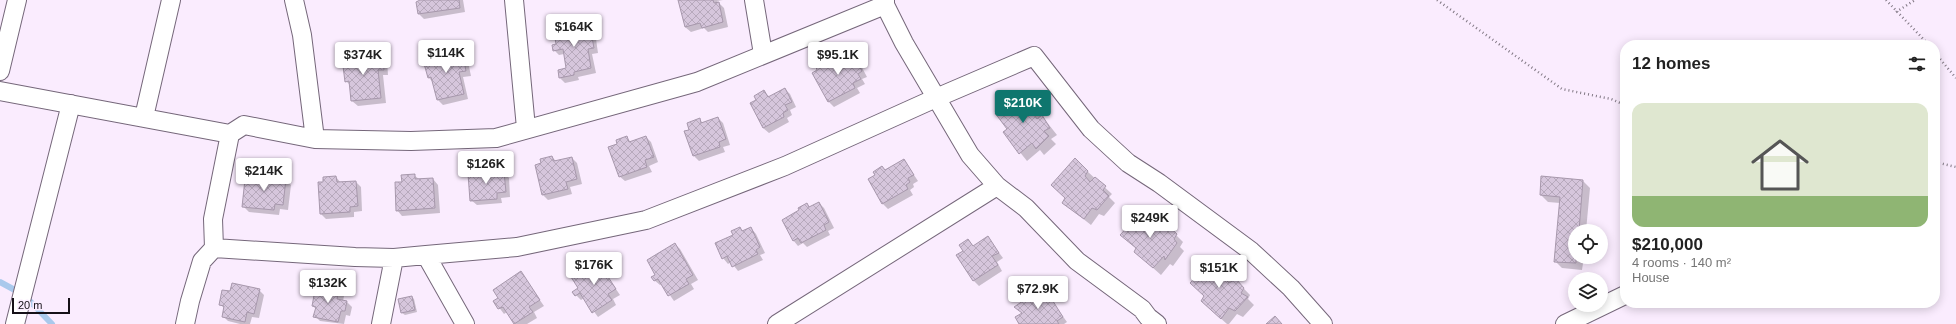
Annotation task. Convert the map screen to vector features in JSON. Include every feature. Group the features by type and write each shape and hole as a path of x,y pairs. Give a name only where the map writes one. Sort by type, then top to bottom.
{"street":[{"path":"0,71 17,0"},
{"path":"144,118 171,0"},
{"path":"294,0 302,35 315,139"},
{"path":"514,0 526,128"},
{"path":"754,0 763,54"},
{"path":"0,91 230,134 244,125 315,139 411,141 496,138 526,128 587,113 697,82 885,2 904,43 970,155 997,186 1026,208 1078,261 1142,309 1148,322"},
{"path":"214,248 394,258 426,256 518,247 646,220 786,166 936,98 1034,56 1091,129 1128,163 1159,183 1251,251 1291,288 1322,324"},
{"path":"15,324 71,104"},
{"path":"186,324 190,301 202,261 214,248 213,219 230,134"},
{"path":"777,324 997,186"},
{"path":"426,256 465,324"},
{"path":"381,324 394,258"},
{"path":"1568,323 1620,297"}],"path":[{"path":"1437,0 1562,89 1611,99 1620,103"},
{"path":"1886,0 1925,40"},
{"path":"1896,12 1915,0"},
{"path":"1940,59 1956,78"},
{"path":"1940,163 1956,167"}],"building":[{"path":"420,0 459,0 460,8 418,14 416,2"},
{"path":"678,0 713,0 714,3 719,2 723,22 702,28 700,23 685,27"},
{"path":"573,24 574,29 590,26 594,48 588,49 591,68 574,72 574,75 559,78 558,70 566,68 563,49 553,51 552,45 556,44 553,27"},
{"path":"462,51 466,71 459,72 464,94 437,100 431,77 428,78 423,60"},
{"path":"852,52 862,71 858,74 861,79 853,83 855,88 828,102 812,73 817,70 816,67 828,60 830,63"},
{"path":"382,54 384,70 378,70 381,98 351,101 349,81 345,82 342,58"},
{"path":"785,88 792,102 785,105 788,110 783,113 784,117 763,128 750,103 756,100 754,96 764,90 768,97"},
{"path":"1027,94 1037,107 1031,111 1037,119 1042,115 1050,128 1044,131 1049,136 1036,149 1032,143 1019,154 1003,132 1007,129 995,113"},
{"path":"718,117 726,139 719,142 720,147 693,156 684,131 689,130 687,123 700,118 701,123"},
{"path":"627,136 629,142 646,136 654,157 645,160 647,167 619,177 608,147 617,144 616,140"},
{"path":"552,156 554,161 572,157 577,179 566,182 568,189 542,195 535,165 541,163 540,159"},
{"path":"1075,158 1088,171 1085,176 1090,182 1095,177 1106,186 1103,190 1109,196 1097,210 1092,208 1084,219 1062,203 1065,198 1051,185"},
{"path":"904,159 914,175 908,178 910,182 906,185 908,189 882,204 868,179 875,175 873,172 882,166 885,170"},
{"path":"474,168 488,168 488,174 504,172 506,192 497,193 497,199 470,201 468,174 474,173"},
{"path":"253,171 270,173 270,178 286,179 283,205 275,204 274,210 242,207 245,179 253,180"},
{"path":"415,174 415,179 433,178 435,208 396,211 395,182 402,182 401,175"},
{"path":"336,176 337,182 356,181 358,206 350,207 350,212 320,214 318,182 323,182 323,177"},
{"path":"1541,176 1583,180 1580,224 1568,224 1568,263 1554,262 1560,197 1540,195"},
{"path":"819,202 829,222 824,225 826,230 801,243 798,238 793,241 782,220 799,210 798,208 807,203 809,207"},
{"path":"1144,209 1157,220 1154,225 1163,229 1167,225 1177,234 1174,239 1177,243 1165,260 1164,256 1153,268 1134,252 1136,248 1120,235"},
{"path":"740,227 742,231 751,227 760,247 756,250 758,254 732,267 727,256 722,259 715,243 733,235 731,231"},
{"path":"988,236 999,253 992,256 998,265 973,281 956,255 963,251 959,245 968,239 973,246"},
{"path":"675,243 693,275 686,279 689,284 668,296 658,279 654,281 651,277 655,275 647,260"},
{"path":"1215,257 1229,271 1224,278 1229,283 1236,279 1244,288 1241,293 1248,297 1235,311 1229,308 1221,319 1201,301 1204,296 1190,283"},
{"path":"597,260 616,289 608,294 612,300 592,313 580,293 575,296 572,292 578,288 571,277"},
{"path":"521,271 540,300 529,307 533,312 514,324 503,307 498,309 493,301 498,298 493,290"},
{"path":"232,283 260,289 254,314 247,312 245,322 222,317 224,306 219,305 222,290 230,291"},
{"path":"316,285 339,290 337,299 347,301 345,311 341,311 338,322 313,317 316,307 312,306"},
{"path":"1044,287 1063,317 1057,321 1059,324 1019,324 1015,317 1022,313 1014,307"},
{"path":"412,296 415,310 401,313 398,299"},
{"path":"1275,316 1282,324 1266,324"}],"waterway":[{"path":"0,282 24,295 52,324"}]}
